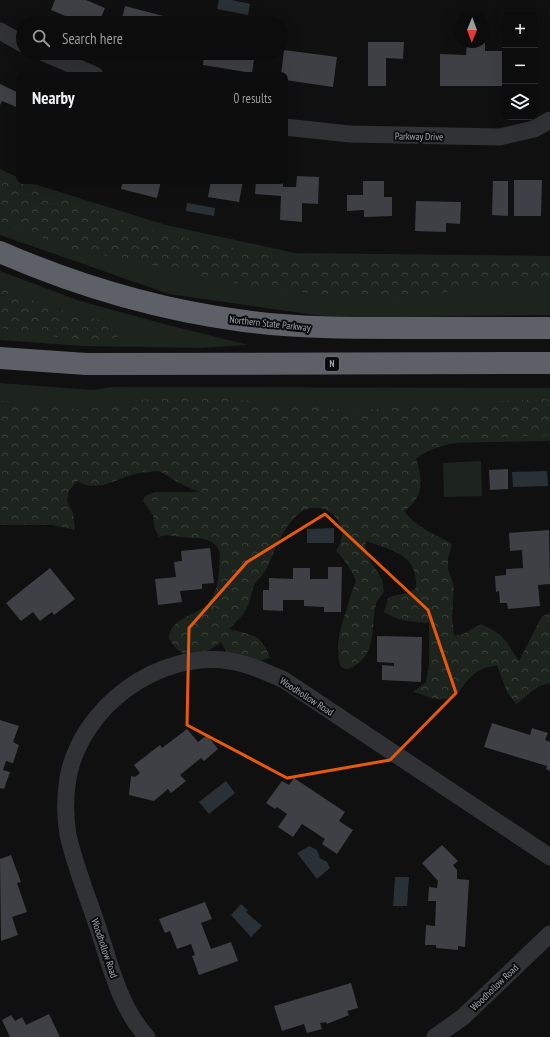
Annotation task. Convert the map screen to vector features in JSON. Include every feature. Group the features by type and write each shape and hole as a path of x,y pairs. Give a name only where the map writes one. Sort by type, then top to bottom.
{"highway":[{"name":"Northern State Parkway","path":"0,252 71,280 138,300 179,310 244,321 324,328 550,328"},
{"name":"N","path":"0,358 86,364 550,364"}],"street":[{"path":"0,31 16,40"},
{"path":"60,60 88,72"},
{"name":"Parkway Drive","path":"288,127 350,134 499,137 534,129 550,120"},
{"name":"Woodhollow Road","path":"147,1037 124,1003 80,877 68,836 66,818 68,777 79,745 91,726 106,707 127,687 149,674 185,663 202,660 229,661 260,669 272,674 284,680 550,857"},
{"name":"Woodhollow Road","path":"435,1037 463,1017 550,934"}],"highlighted area":[{"path":"325,514 428,610 456,693 390,760 287,778 187,725 189,628 247,562"}],"green space":[{"path":"0,169 16,177 16,184 34,184 166,225 295,253 550,256 550,315 336,318 169,294 0,235"},
{"path":"0,174 16,181 16,184 23,184 39,191 158,232 299,262 550,260 550,287 466,289 399,300 265,289 69,248 0,222"},
{"path":"0,271 80,301 248,345 199,348 81,346 0,340"},
{"path":"0,288 50,307 122,326 121,335 97,340 63,338 0,328"},
{"path":"0,383 93,390 112,387 550,388 550,441 384,444 0,490"},
{"path":"209,397 354,411 436,404 550,399 550,435 460,442 442,446 427,452 416,459 421,481 420,488 415,501 404,511 414,522 452,544 448,558 448,569 454,586 452,618 454,636 463,634 481,624 500,635 519,661 540,620 543,616 550,613 550,683 536,688 516,704 507,692 497,665 479,670 469,678 455,695 445,699 431,698 413,692 426,682 429,664 429,623 400,619 384,612 388,598 413,591 416,588 416,577 413,568 402,556 394,551 366,541 367,556 381,578 384,591 376,604 372,637 367,653 363,659 349,669 341,667 338,648 340,630 355,581 350,569 336,551 341,541 342,531 339,523 334,516 326,510 318,508 309,509 300,513 288,525 266,570 254,585 245,611 229,629 255,636 263,643 270,658 256,662 227,653 221,642 200,654 194,656 187,655 175,647 169,639 170,632 178,621 203,607 213,596 218,580 220,552 215,544 205,539 172,536 159,537 154,527 153,515 143,501 145,496 155,492 201,492 178,483 163,473 157,471 147,471 96,486 86,485 77,481 69,491 67,501 73,513 75,530 52,525 0,525 0,401 34,403 82,410 136,400"},
{"path":"481,461 482,496 444,497 443,463"}],"shaded area":[{"path":"219,0 232,0 250,4 248,15 217,9"},
{"path":"187,203 215,208 214,216 186,211"},
{"path":"547,471 548,486 513,487 512,472"},
{"path":"334,528 334,543 307,543 307,529"},
{"path":"226,781 235,793 209,814 199,802"},
{"path":"309,846 317,850 320,858 327,862 330,868 317,879 297,853"},
{"path":"395,877 409,877 407,906 393,906"},
{"path":"241,904 248,910 246,912 262,926 251,937 231,915"}],"building":[{"path":"55,0 86,0 105,8 102,16 65,16 51,10"},
{"path":"125,6 163,16 123,16"},
{"path":"368,42 404,42 403,59 386,58 386,86 368,86"},
{"path":"467,48 485,48 485,51 502,51 502,86 440,86 440,54 466,55"},
{"path":"288,51 337,57 333,87 288,80 288,72 281,72 283,60 288,60"},
{"path":"203,60 254,60 252,72 203,65"},
{"path":"0,84 16,92 16,107 2,101 0,105"},
{"path":"297,176 319,177 318,204 302,203 302,222 280,220 281,196 255,194 256,184 283,184 283,187 296,187"},
{"path":"514,180 542,180 541,216 514,216"},
{"path":"363,181 384,181 384,197 392,197 392,216 364,217 364,210 347,211 347,195 363,195"},
{"path":"493,181 508,181 508,216 492,215"},
{"path":"122,184 160,184 157,198 121,189"},
{"path":"210,184 242,184 239,202 208,197"},
{"path":"416,201 461,202 460,224 446,223 446,232 415,231"},
{"path":"508,469 508,489 490,490 489,470"},
{"path":"549,530 550,584 538,585 540,606 508,609 507,603 500,603 499,591 496,592 495,576 506,575 506,569 523,568 522,550 510,551 509,533"},
{"path":"210,548 214,583 202,584 202,589 180,591 182,602 158,605 155,579 176,577 174,562 182,561 181,551"},
{"path":"328,567 342,567 341,612 324,612 324,607 304,606 304,600 283,600 283,611 263,610 263,590 269,590 269,578 293,579 293,568 310,568 310,579 328,579"},
{"path":"50,568 75,599 54,615 52,612 40,621 33,612 21,621 6,603"},
{"path":"377,636 422,637 421,682 382,680 382,665 394,666 394,663 377,662"},
{"path":"0,720 19,726 13,742 19,745 13,763 6,761 3,770 10,772 4,789 0,788"},
{"path":"492,723 530,735 532,728 548,733 545,740 550,742 550,771 546,769 547,766 484,747"},
{"path":"187,729 198,742 207,735 218,749 204,761 201,758 180,775 186,781 171,793 168,789 154,801 129,795 131,776 135,777 140,773 134,765 160,745 162,748"},
{"path":"294,778 345,812 339,821 353,830 337,854 322,844 325,839 302,824 293,837 278,827 287,814 277,807 275,809 266,803 282,781 289,785"},
{"path":"442,845 458,861 453,865 457,870 457,879 469,880 465,947 458,946 458,950 436,948 436,945 425,945 426,925 435,926 436,901 428,901 429,887 437,888 438,881 422,863"},
{"path":"11,855 21,882 17,883 27,912 12,917 18,935 1,941 0,859"},
{"path":"205,902 212,919 201,923 211,949 231,942 238,961 199,975 192,956 195,955 191,944 177,949 170,931 165,933 159,919"},
{"path":"351,983 358,1008 347,1011 349,1015 327,1024 326,1022 320,1023 322,1029 307,1033 304,1024 282,1031 274,1006"},
{"path":"49,1014 60,1037 10,1037 2,1020 11,1015 15,1021 22,1017 26,1025"}]}
